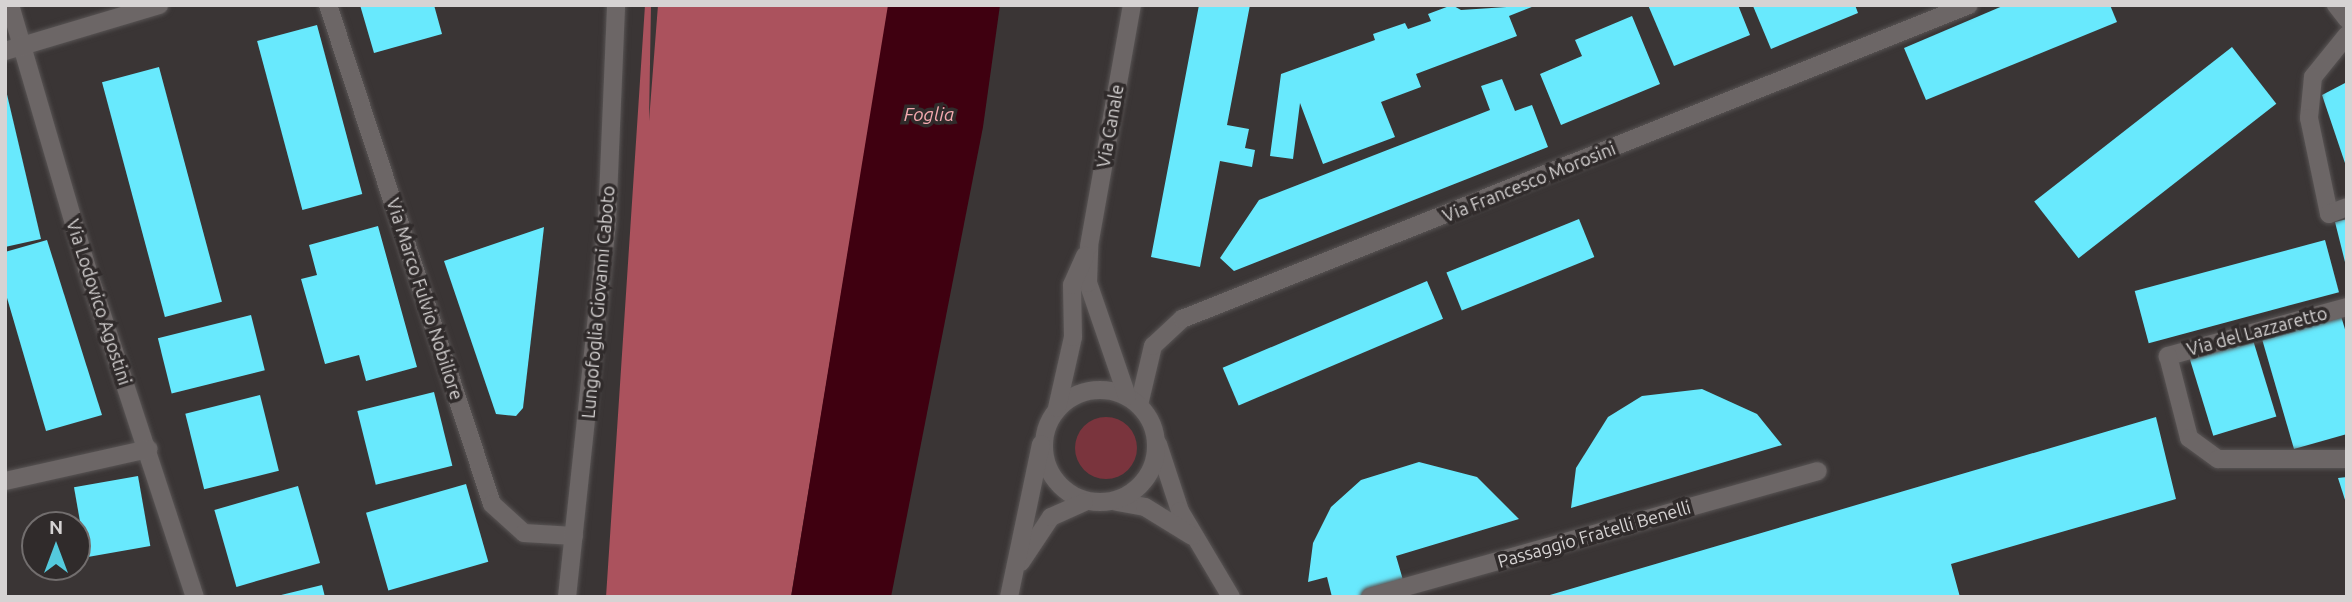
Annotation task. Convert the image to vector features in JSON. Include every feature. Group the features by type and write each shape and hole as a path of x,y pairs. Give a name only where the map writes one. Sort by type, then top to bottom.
{"street":[{"name":"Via Lodovico Agostini","path":"10,5 13,49 195,597"},
{"path":"13,49 159,5"},
{"name":"Via Marco Fulvio Nobiliore","path":"328,5 492,504 524,533 574,536"},
{"name":"Lungofoglia Giovanni Caboto","path":"567,597 607,222 616,5"},
{"name":"Via Canale","path":"1132,5 1089,246 1088,283 1097,320 1133,400 1158,444 1176,501 1231,597"},
{"name":"Via Francesco Morosini","path":"1133,400 1153,346 1182,319 1969,5"},
{"path":"2336,5 2347,19"},
{"path":"2347,35 2314,77 2309,118 2329,214 2347,207"},
{"name":"Via Canale","path":"1010,591 1031,476 1069,369 1072,285 1089,246"},
{"name":"Via del Lazzaretto","path":"2347,307 2168,356 2189,438 2218,459 2347,459"},
{"path":"1056,411 1092,390 1133,400"},
{"path":"1044,434 1044,459 1057,484 1084,502"},
{"path":"1117,502 1143,485 1155,464 1158,444"},
{"path":"5,481 148,449"},
{"name":"Passaggio Fratelli Benelli","path":"1370,597 1818,471"},
{"name":"Via Canale","path":"1010,591 1028,544 1051,517 1084,502 1117,502 1145,507 1196,539"}],"shaded area":[{"path":"645,5 651,5 649,121 658,5 889,5 791,597 606,597"},
{"path":"1100,417 1112,417 1128,426 1135,436 1135,460 1128,470 1112,479 1100,479 1089,474 1080,465 1075,454 1075,442 1080,431 1089,422"}],"water":[{"name":"Foglia","path":"888,5 1000,5 983,127 891,597 791,597"}],"building":[{"path":"360,5 434,5 442,34 374,53"},
{"path":"1199,5 1250,5 1227,125 1249,129 1245,148 1255,150 1252,167 1220,161 1200,267 1151,257"},
{"path":"1452,5 1461,10 1537,5 1509,16 1517,36 1416,74 1421,87 1381,102 1395,137 1323,164 1300,103 1293,159 1270,156 1281,74 1375,40 1373,34 1405,23 1408,29 1431,21 1428,14"},
{"path":"1648,5 1738,5 1750,35 1674,66"},
{"path":"1855,5 1858,13 1771,49 1753,6"},
{"path":"2005,5 2110,5 2117,22 1926,100 1904,48"},
{"path":"1632,16 1660,84 1561,125 1540,74 1582,56 1575,40"},
{"path":"317,25 362,194 302,210 257,41"},
{"path":"2232,47 2276,104 2079,258 2034,202"},
{"path":"159,67 222,302 165,317 102,82"},
{"path":"1502,79 1515,111 1532,105 1548,147 1234,271 1220,258 1259,200 1490,110 1481,86"},
{"path":"2347,82 2347,169 2322,95"},
{"path":"5,86 41,239 5,247"},
{"path":"1579,219 1594,257 1462,311 1446,273"},
{"path":"2347,219 2347,266 2346,266 2335,222"},
{"path":"378,226 417,367 366,381 359,355 325,364 301,279 317,275 309,245"},
{"path":"544,227 523,408 516,416 496,414 444,261"},
{"path":"47,240 102,415 46,431 5,291 5,252"},
{"path":"2325,240 2339,292 2149,343 2135,291"},
{"path":"1427,281 1443,319 1239,405 1223,368"},
{"path":"251,315 265,370 172,394 158,338"},
{"path":"2341,316 2347,336 2347,434 2294,449 2262,339"},
{"path":"2253,340 2276,417 2213,436 2190,359"},
{"path":"1702,389 1757,414 1782,445 1571,508 1576,468 1608,417 1642,396"},
{"path":"434,392 452,466 376,485 357,411"},
{"path":"260,395 279,471 204,489 185,414"},
{"path":"2156,417 2176,499 1951,564 1960,597 1543,597"},
{"path":"1419,462 1477,477 1519,519 1396,556 1408,597 1332,597 1327,577 1308,582 1313,543 1331,507 1361,480"},
{"path":"138,476 150,546 91,556 91,511 78,511 74,487"},
{"path":"2347,477 2347,503 2346,503 2338,478"},
{"path":"466,484 488,562 388,591 366,513"},
{"path":"298,486 320,563 236,587 214,510"},
{"path":"322,585 325,597 277,596"}]}
